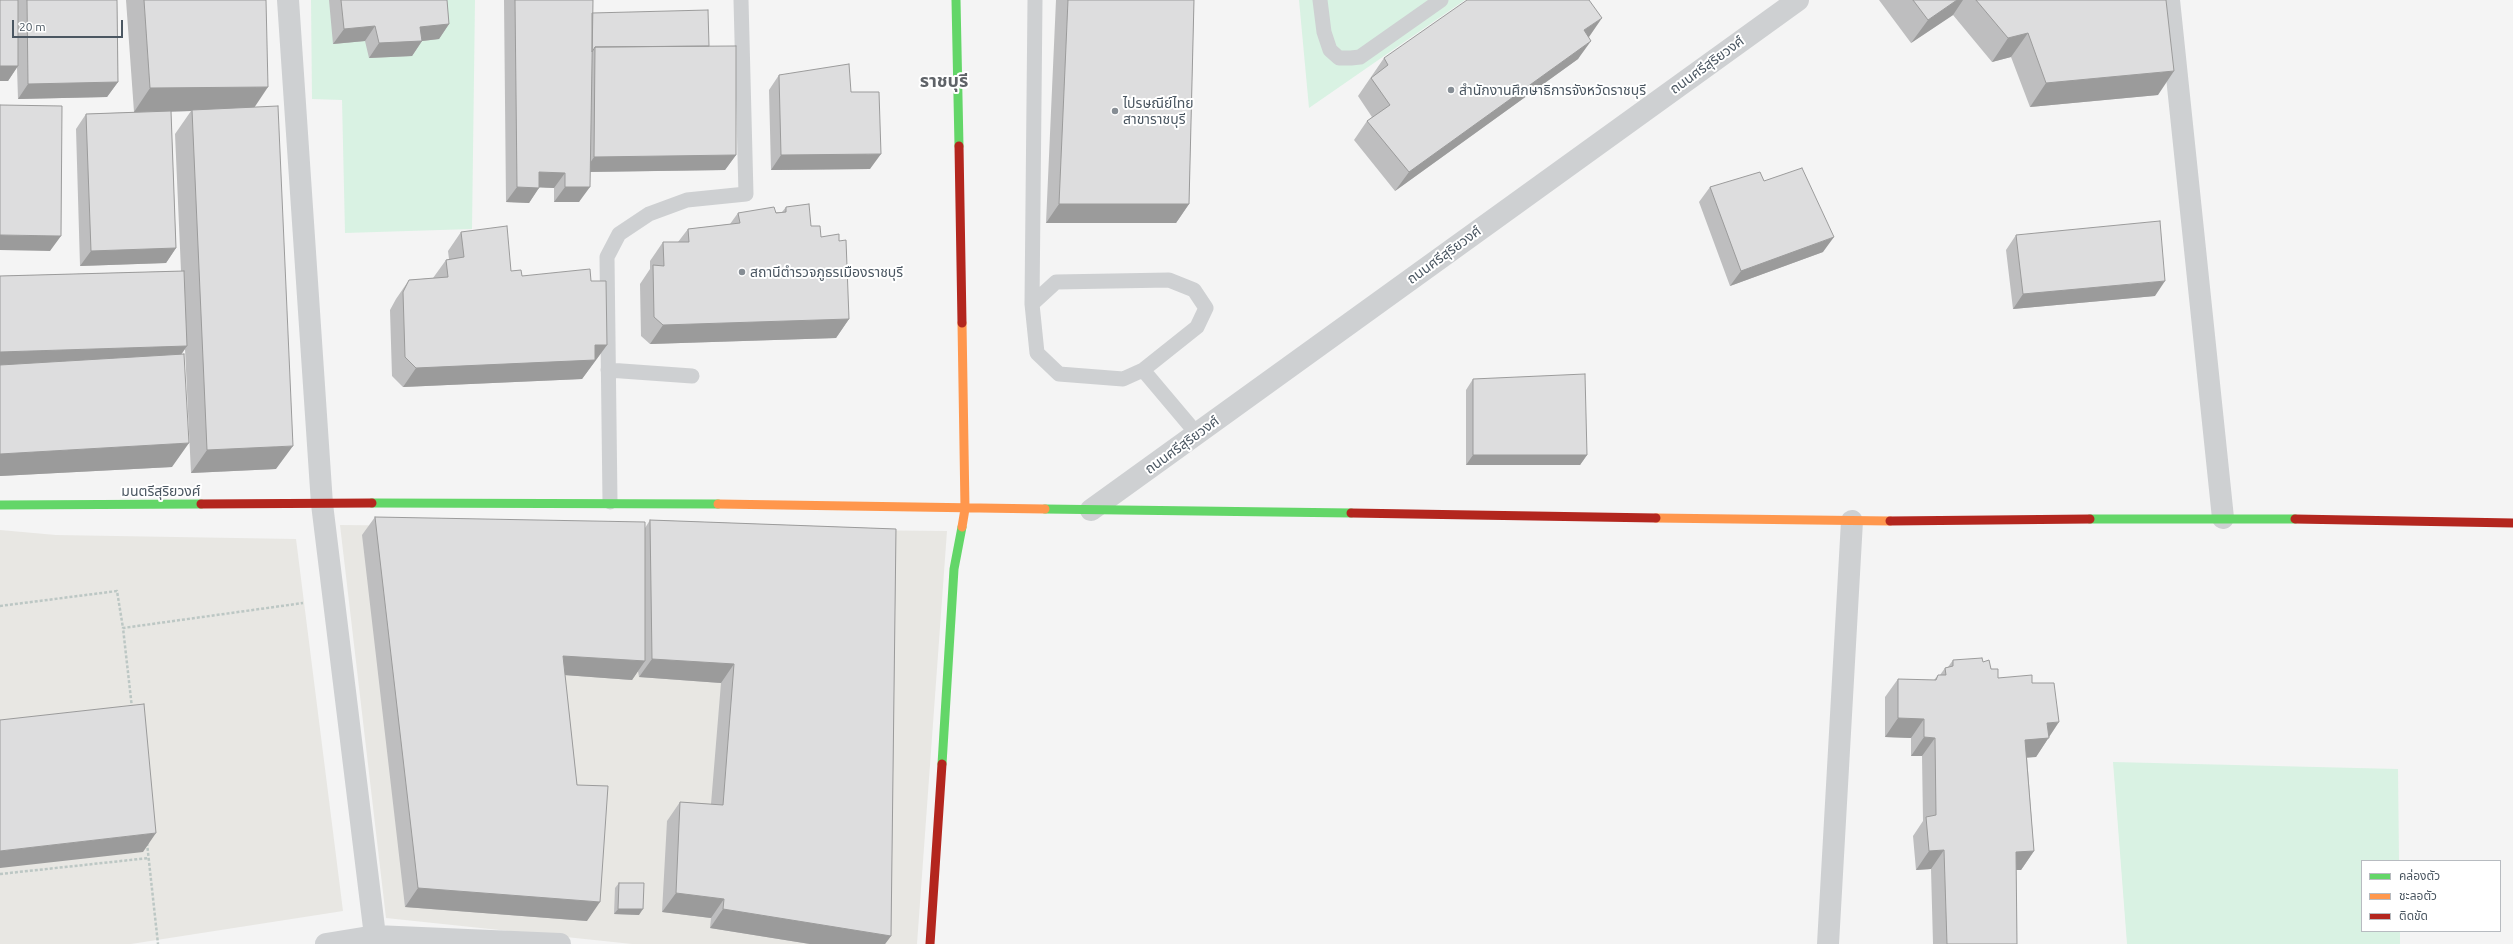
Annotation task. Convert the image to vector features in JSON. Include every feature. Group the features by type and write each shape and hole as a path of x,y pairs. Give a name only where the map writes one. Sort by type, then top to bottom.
{"street":[{"path":"288,0 322,504 375,936"},
{"path":"930,944 954,569 964,509 956,0"},
{"name":"ถนนศรีสุริยวงศ์","path":"1091,510 1798,0"},
{"path":"2169,0 2223,518"},
{"name":"มนตรีสุริยวงศ์","path":"0,505 610,502 964,509 1852,521 2223,518 2513,523"},
{"path":"1828,944 1852,521"},
{"path":"326,944 375,936 560,944"}],"lane":[{"path":"610,502 607,257 619,234 649,214 687,200 746,194 741,0"},
{"path":"1032,304 1056,282 1169,280 1194,290 1206,308 1197,327 1143,370 1123,380 1059,374 1037,353 1032,304 1035,0"},
{"path":"1320,0 1324,32 1330,50 1339,58 1351,58 1360,57 1441,0"},
{"path":"608,370 692,376"},
{"path":"1143,370 1197,434"}],"path":[{"path":"0,606 118,592 132,710 124,710"},
{"path":"123,628 333,599"},
{"path":"147,842 158,944"},
{"path":"0,874 149,858"}],"shaded area":[{"path":"340,525 947,531 917,944 632,944 386,918"},
{"path":"0,530 56,535 296,539 343,911 131,944 0,944"}],"green space":[{"path":"311,0 475,0 472,229 345,233 342,100 312,99"},
{"path":"1299,0 1465,0 1309,108"},
{"path":"2113,762 2398,769 2399,860 2361,860 2361,932 2400,932 2400,944 2127,944"}],"building":[{"path":"0,0 18,0 18,66 0,66"},
{"path":"27,0 117,0 118,82 28,84"},
{"path":"144,0 266,0 268,87 150,88"},
{"path":"341,0 447,0 449,24 420,27 422,41 379,43 375,26 344,29"},
{"path":"515,0 593,0 590,187 565,187 565,173 539,172 539,188 517,187"},
{"name":"ไปรษณีย์ไทย สาขาราชบุรี","path":"1068,0 1194,0 1189,204 1059,204"},
{"name":"สำนักงานศึกษาธิการจังหวัดราชบุรี","path":"1467,0 1589,0 1602,18 1584,30 1591,41 1409,172 1367,121 1390,105 1371,78 1388,65 1384,58"},
{"path":"1913,0 1957,0 1928,20"},
{"path":"1976,0 2166,0 2174,71 2046,83 2028,33 2008,38"},
{"path":"708,10 709,46 595,47 592,52 592,13"},
{"path":"736,46 736,155 594,157 595,47"},
{"path":"849,64 851,92 879,92 881,154 781,155 779,75"},
{"path":"0,105 62,106 61,236 0,235"},
{"path":"278,106 293,446 207,450 192,110"},
{"path":"171,111 176,248 91,251 86,114"},
{"path":"1802,168 1834,237 1741,271 1710,187 1760,172 1764,181"},
{"name":"สถานีตำรวจภูธรเมืองราชบุรี","path":"809,204 811,226 820,226 821,237 839,234 839,241 846,240 849,319 663,325 654,317 653,265 664,266 663,242 689,242 688,229 740,223 738,213 774,207 776,213 786,212 786,207"},
{"path":"2160,221 2165,281 2023,294 2016,235"},
{"path":"507,226 511,271 521,270 522,276 590,269 591,281 606,281 607,345 595,345 595,360 416,368 405,357 403,292 409,280 448,277 446,260 464,257 461,232"},
{"path":"184,271 187,346 0,352 0,276"},
{"path":"184,354 189,443 0,454 0,365"},
{"path":"1585,374 1587,455 1473,455 1473,379"},
{"path":"375,517 645,522 645,661 563,656 577,785 608,786 600,902 418,888"},
{"path":"650,520 896,529 891,936 723,909 724,899 676,893 680,802 723,805 734,664 652,659"},
{"path":"1982,658 1983,662 1989,660 1991,669 1998,669 1998,678 2032,675 2032,683 2054,683 2059,722 2047,723 2049,738 2025,740 2034,851 2016,852 2017,944 1947,944 1944,850 1929,851 1926,817 1936,815 1935,738 1924,737 1924,719 1898,718 1898,679 1936,680 1938,675 1946,675 1945,668 1953,666 1953,660"},
{"path":"144,704 156,833 0,851 0,720"},
{"path":"619,883 644,883 643,909 618,909"}],"traffic: fast":[{"path":"956,0 959,146"},
{"path":"372,503 718,504"},
{"path":"0,505 201,504"},
{"path":"1045,509 1351,513"},
{"path":"2090,519 2295,519"},
{"path":"942,764 954,569 962,527"}],"traffic: slow":[{"path":"962,323 965,509 962,527"},
{"path":"718,504 1045,509"},
{"path":"1656,518 1890,521"}],"traffic: jam":[{"path":"959,146 962,323"},
{"path":"201,504 372,503"},
{"path":"1351,513 1656,518"},
{"path":"1890,521 2090,519"},
{"path":"2295,519 2513,523"},
{"path":"930,944 942,764"}],"place":[{"name":"สำนักงานศึกษาธิการจังหวัดราชบุรี","path":"1451,90"},
{"name":"ไปรษณีย์ไทย สาขาราชบุรี","path":"1115,111"},
{"name":"สถานีตำรวจภูธรเมืองราชบุรี","path":"742,272"}],"district":[{"name":"ราชบุรี","path":"944,81"}]}
